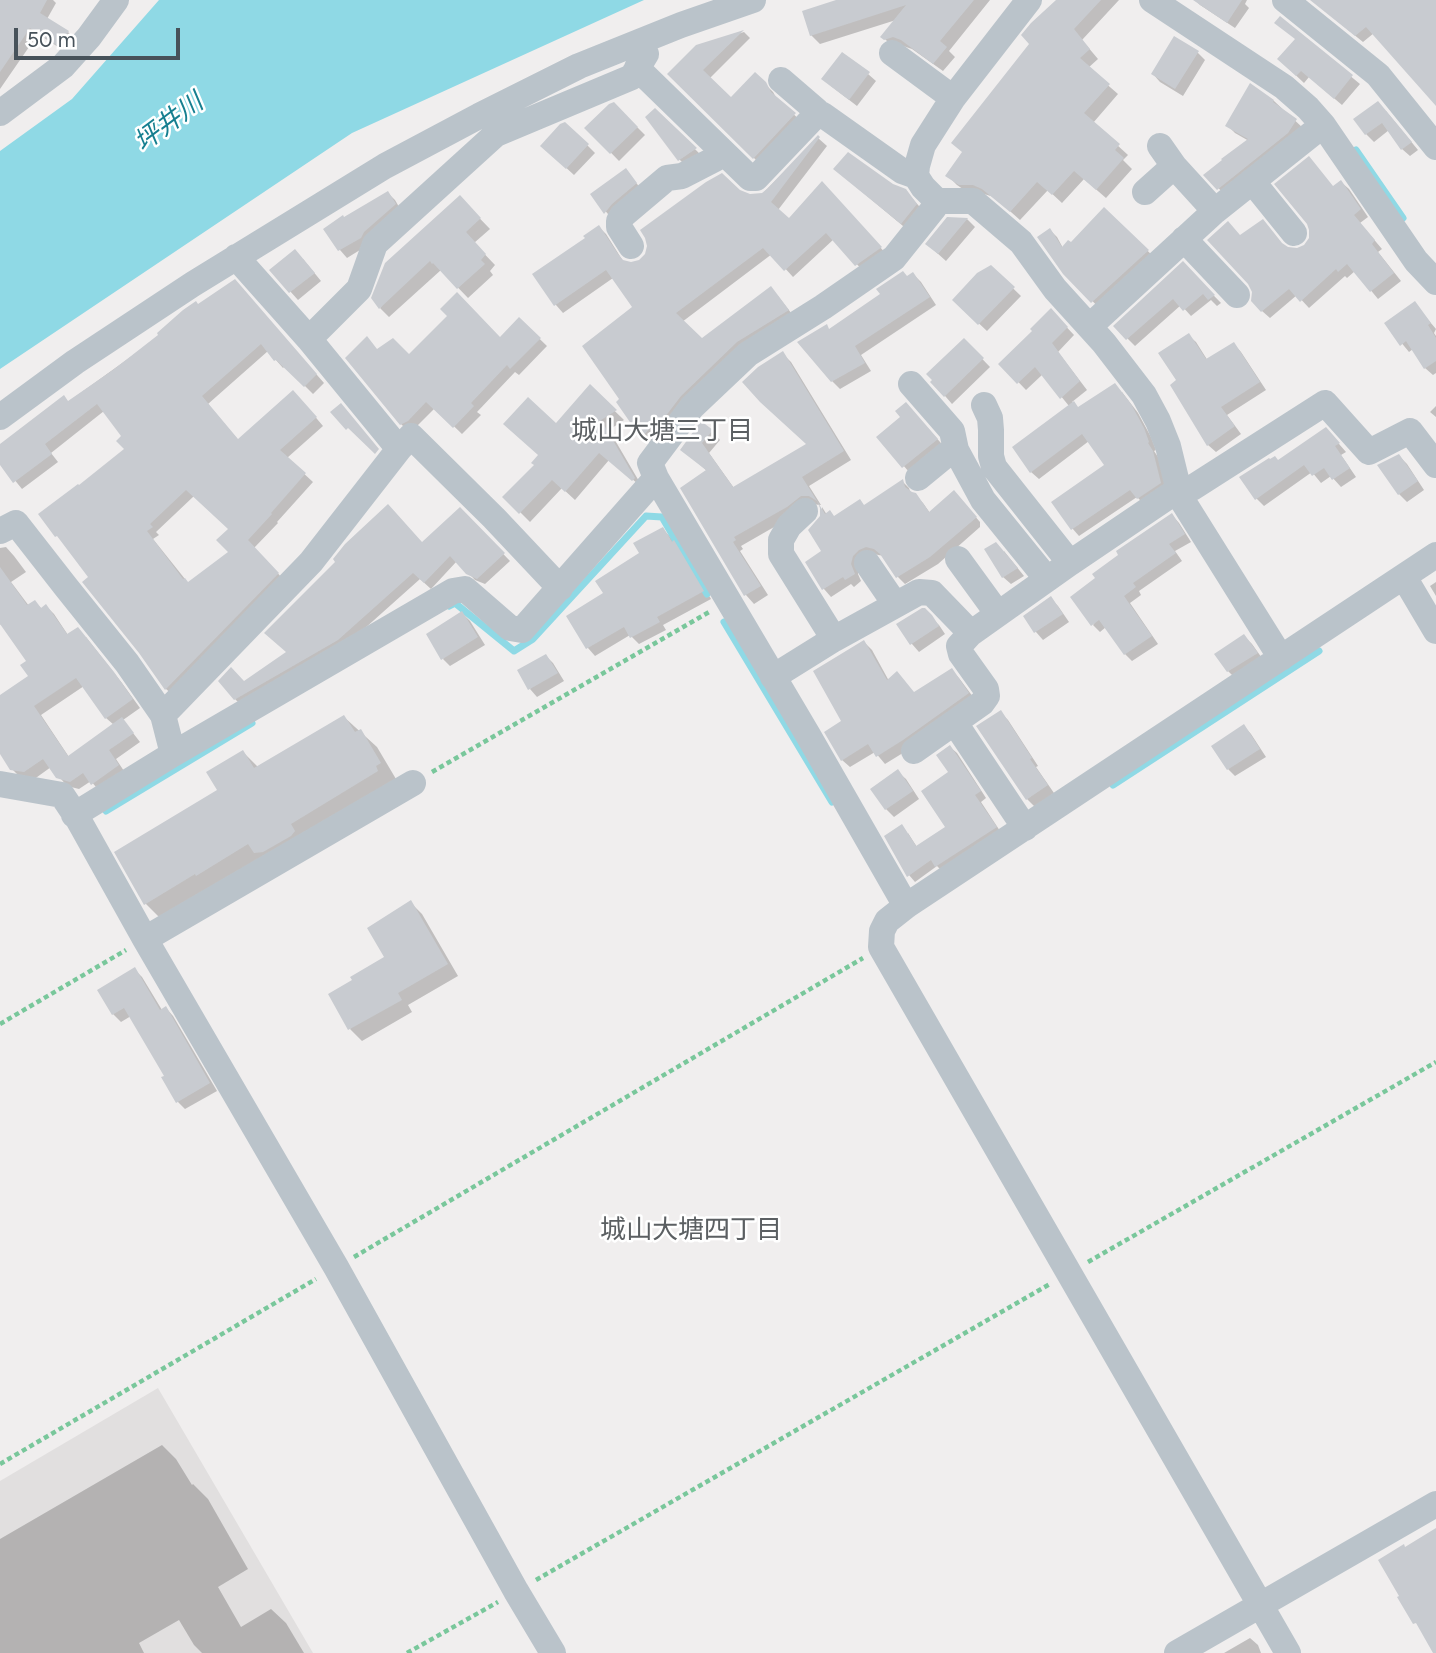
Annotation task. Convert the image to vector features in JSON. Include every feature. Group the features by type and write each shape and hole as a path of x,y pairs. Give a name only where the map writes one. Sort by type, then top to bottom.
{"street":[{"path":"0,417 75,362 192,284 385,166 579,66 752,0"},
{"path":"1029,0 953,98 923,145 916,166 916,176 937,201 974,201 1021,242 1055,289 1090,326 1144,395 1168,446 1184,503 1281,659"},
{"path":"1152,0 1284,87 1308,108 1323,125 1416,261 1436,282"},
{"path":"1287,0 1378,75 1436,147"},
{"path":"0,113 63,66 89,37 106,6"},
{"path":"309,339 359,289 375,244 496,134 632,77 643,56 681,25"},
{"path":"892,53 953,98"},
{"path":"637,68 750,178 756,178 818,114 823,114 902,171 916,176"},
{"path":"781,80 818,114"},
{"path":"1090,326 1215,211 1323,125"},
{"path":"631,246 619,227 622,216 667,178 682,176 715,159 722,152"},
{"path":"1145,192 1167,156 1215,211"},
{"path":"1252,181 1294,233"},
{"path":"906,906 656,478 650,463 692,407 748,354 894,258 937,201"},
{"path":"1184,239 1237,295"},
{"path":"236,257 309,339 399,449"},
{"path":"911,384 952,430 956,450 983,500 1047,579"},
{"path":"914,751 988,696 986,689 961,654 959,646 970,634 1070,563 1179,491 1192,488 1325,403 1369,452 1410,431 1436,465"},
{"path":"984,405 992,430 991,456 994,467 1070,563"},
{"path":"163,715 311,562 411,436 560,588"},
{"path":"918,478 956,450"},
{"path":"75,815 173,754 453,592 465,589 510,628 522,630 656,478"},
{"path":"805,511 789,526 781,540 781,554 834,639"},
{"path":"0,531 16,523 127,663 163,715 173,754"},
{"path":"1288,1653 881,947 882,931 887,921 906,906 1436,555"},
{"path":"958,559 998,614"},
{"path":"867,563 895,604"},
{"path":"1404,577 1436,631"},
{"path":"773,677 834,639 919,592 932,593 970,634"},
{"path":"955,723 1025,828"},
{"path":"145,939 413,783"},
{"path":"0,784 62,795 75,815 336,1267 553,1653"},
{"path":"1177,1653 1436,1504"}],"path":[{"path":"413,783 729,601"},
{"path":"0,1024 145,939"},
{"path":"0,1464 881,947"},
{"path":"407,1653 1436,1062"}],"shaded area":[{"path":"158,1388 313,1653 0,1653 0,1481"}],"water":[{"name":"坪井川","path":"159,0 644,0 352,133 0,369 0,151 72,99"}],"building":[{"path":"0,0 47,0 40,13 69,31 58,46 30,28 0,72"},
{"path":"836,0 974,0 940,41 947,47 933,64 901,40 893,37 884,40 880,37 906,5 810,36 802,11"},
{"path":"1056,0 1101,0 1074,29 1090,49 1080,58 1110,84 1084,113 1120,144 1115,150 1124,158 1096,190 1074,171 1052,195 1037,182 1010,212 982,189 973,185 959,185 945,176 962,152 951,143 1029,44 1021,35"},
{"path":"1193,0 1242,0 1227,23"},
{"path":"1310,0 1436,0 1436,106 1366,27 1355,36"},
{"path":"1280,16 1353,75 1334,99 1301,71 1296,76 1277,59 1295,39 1274,23"},
{"path":"744,30 703,70 731,97 755,72 766,82 771,92 796,113 753,159 667,74 696,45"},
{"path":"1174,36 1199,51 1175,89 1151,74"},
{"path":"842,52 870,72 849,100 821,79"},
{"path":"1250,83 1297,119 1288,133 1217,190 1203,175 1248,139 1225,126"},
{"path":"1378,101 1412,142 1401,150 1382,123 1365,135 1353,119"},
{"path":"614,102 638,127 610,154 584,128"},
{"path":"655,108 697,148 678,161 645,117"},
{"path":"565,122 589,144 566,169 540,146"},
{"path":"818,135 820,137 771,202 789,218 822,181 882,247 855,266 826,233 784,271 763,248 676,313 702,338 771,286 789,310 737,342 681,396 655,430 651,427 641,438 616,402 619,399 582,346 632,307 606,270 554,306 532,274 585,238 583,236 599,225 623,260 639,260 645,254 647,246 640,230 706,182 722,173 740,190 750,194 762,193"},
{"path":"848,152 893,184 906,189 917,204 901,224 833,169"},
{"path":"1309,156 1333,186 1341,180 1361,209 1354,215 1375,240 1372,244 1394,273 1370,292 1347,264 1338,272 1336,269 1300,302 1289,289 1261,312 1251,301 1252,292 1248,284 1207,240 1228,221 1240,235 1263,219 1288,247 1297,248 1304,245 1309,238 1307,224 1274,184"},
{"path":"626,168 637,183 604,214 590,194"},
{"path":"388,191 396,204 364,232 361,238 338,251 323,229"},
{"path":"460,195 481,218 466,232 486,254 481,260 485,264 457,289 430,261 379,309 371,298 385,263"},
{"path":"1104,207 1149,250 1091,303 1063,274 1037,237 1050,228 1062,247 1068,240 1071,242"},
{"path":"947,217 968,218 938,254 925,244"},
{"path":"295,249 315,273 289,293 269,270"},
{"path":"1183,261 1215,295 1208,300 1203,294 1183,311 1173,299 1126,340 1113,326"},
{"path":"991,265 1015,287 978,325 952,300 977,273"},
{"path":"903,271 907,276 913,272 930,297 855,346 865,363 831,382 797,342 827,324 829,329 880,294 876,289"},
{"path":"235,279 317,374 304,387 274,361 261,344 202,396 238,439 293,390 317,417 280,450 306,473 248,540 279,573 165,690 82,582 88,577 38,514 124,449 116,441 121,436 97,404 45,444 52,454 13,483 0,465 0,444 64,395 68,401 113,370 158,335 157,333 183,310 196,301 198,304","holes":["186,490 228,529 216,540 228,552 188,582 147,531 153,527 150,524"]},
{"path":"457,292 500,337 519,317 541,338 510,369 507,365 471,403 474,406 453,428 426,402 408,421 400,425 345,358 367,336 377,349 393,338 409,354 447,316 440,309"},
{"path":"1415,301 1431,323 1428,325 1436,338 1436,361 1424,369 1406,341 1400,346 1384,323"},
{"path":"1051,308 1068,327 1052,343 1080,381 1060,399 1035,367 1017,384 998,364"},
{"path":"1189,333 1206,359 1234,342 1260,382 1221,407 1235,426 1207,446 1170,385 1176,380 1158,353"},
{"path":"964,338 984,358 944,397 926,374"},
{"path":"783,351 844,451 802,477 817,501 809,496 801,496 734,537 736,540 733,542 761,586 744,596 680,488 706,470 680,450 701,421 713,430 702,443 733,487 806,444 742,382 758,367"},
{"path":"1115,383 1144,428 1161,483 1137,499 1130,490 1071,530 1051,502 1104,465 1082,434 1030,473 1012,447 1074,401 1078,407"},
{"path":"590,384 617,410 601,420 635,478 632,481 599,453 565,492 552,480 519,514 502,497 534,465 531,463 538,455 503,424 528,397 556,423"},
{"path":"906,402 938,439 902,468 876,437 900,417 895,411"},
{"path":"341,403 379,449 375,454 348,428 346,430 330,412"},
{"path":"1326,427 1340,443 1335,446 1350,468 1332,480 1324,468 1312,476 1304,465 1255,500 1239,477 1269,458 1275,456 1278,460"},
{"path":"1399,454 1418,481 1398,495 1377,465"},
{"path":"903,479 905,487 916,493 929,512 954,490 977,517 930,557 896,578 880,554 866,547 853,556 851,564 855,574 845,580 843,577 822,590 805,562 821,551 808,530 820,516 817,501 825,514 830,510 834,516 860,499 864,505"},
{"path":"388,504 422,542 460,507 505,553 477,579 466,574 450,556 424,583 413,573 338,640 234,700 218,681 231,667 244,681 286,652 264,633 335,562 333,559 345,544"},
{"path":"1172,513 1185,534 1169,544 1176,553 1133,583 1136,587 1124,596 1152,636 1124,655 1099,620 1091,626 1070,597 1095,578 1092,574 1118,555 1116,551"},
{"path":"663,527 672,542 674,540 704,591 657,617 660,622 630,638 624,627 586,649 566,616 603,593 595,581 639,553 633,543"},
{"path":"996,542 1018,568 1002,578 984,549"},
{"path":"0,567 27,605 35,600 41,608 46,604 67,634 78,627 133,699 105,719 76,678 34,706 68,756 122,717 134,733 109,750 119,765 91,785 83,773 70,782 56,778 43,759 24,772 10,770 0,754 0,695 28,676 20,665 26,661 0,624"},
{"path":"1051,596 1063,614 1034,633 1023,616"},
{"path":"922,608 932,615 939,626 910,645 896,624"},
{"path":"462,611 478,637 441,660 426,634"},
{"path":"1244,634 1258,653 1227,672 1214,654"},
{"path":"864,640 887,680 897,671 914,692 952,668 969,693 876,757 868,744 841,761 824,732 841,721 813,671"},
{"path":"546,654 558,673 528,690 517,670"},
{"path":"1001,710 1048,785 1026,800 976,726"},
{"path":"344,715 355,732 361,729 381,763 376,766 378,771 291,824 295,831 291,836 263,852 254,853 248,844 144,905 114,852 217,790 206,772 243,750 254,768"},
{"path":"1244,724 1260,749 1227,770 1211,746"},
{"path":"950,745 981,791 975,795 997,827 935,867 931,860 907,877 884,836 902,824 916,846 945,827 921,791 948,772 936,755"},
{"path":"898,769 913,791 885,810 870,789"},
{"path":"411,900 448,964 398,993 402,1000 348,1030 328,994 384,957 367,928"},
{"path":"135,967 160,1010 166,1006 210,1083 176,1103 161,1077 164,1076 124,1008 112,1015 97,990"},
{"path":"1436,1528 1436,1653 1433,1653 1397,1597 1399,1596 1378,1560"}],"waterway":[{"path":"1356,150 1403,218"},
{"path":"449,606 455,603 514,651 533,639 646,516 662,517 707,594"},
{"path":"724,622 832,802"},
{"path":"1113,785 1319,651"},
{"path":"106,811 252,723"}],"district":[{"name":"城山大塘三丁目","path":"662,431"},
{"name":"城山大塘四丁目","path":"691,1230"}]}
